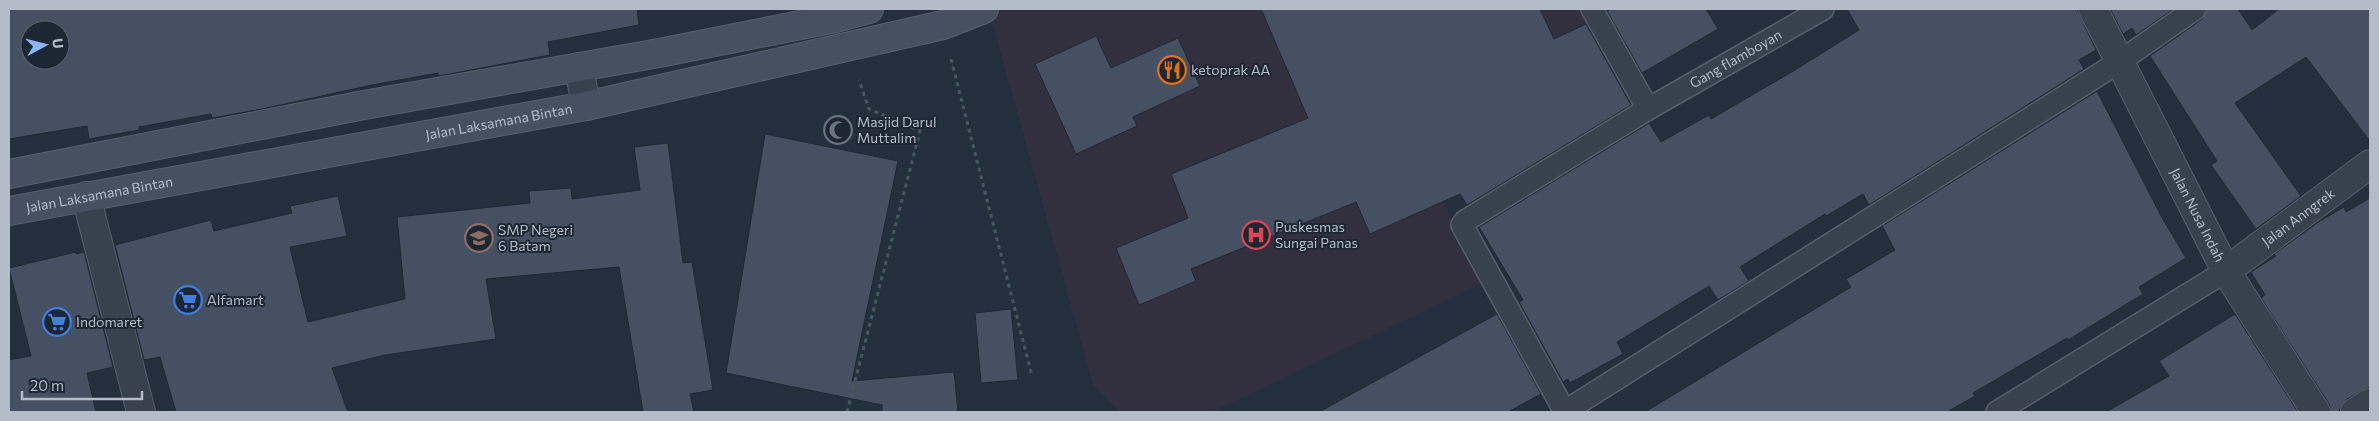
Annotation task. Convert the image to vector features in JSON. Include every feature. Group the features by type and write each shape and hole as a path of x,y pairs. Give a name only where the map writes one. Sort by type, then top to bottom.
{"main road":[{"path":"9,174 364,105 579,67 836,13 869,9"},
{"name":"Jalan Laksamana Bintan","path":"9,211 586,106 849,48 943,25 984,9"}],"street":[{"name":"Jalan Nusa Indah","path":"2093,9 2226,271 2316,412"},
{"path":"579,67 586,106"},
{"name":"Jalan Anngrek","path":"2226,271 2370,164"},
{"path":"86,196 142,412"},
{"path":"2355,412 2370,403"}],"lane":[{"path":"1592,9 1648,109"},
{"name":"Gang flamboyan","path":"1565,412 1462,225 1465,221 1648,109 1823,9"},
{"path":"1565,412 2119,62 2195,9"},
{"path":"1997,412 2226,271"}],"path":[{"path":"943,25 1032,376"},
{"path":"847,412 920,131 869,109 849,48"}],"shaded area":[{"name":"Puskesmas Sungai Panas","path":"999,9 1585,9 1623,74 1437,188 1483,283 1212,412 1120,412 1093,384 990,14"}],"building":[{"path":"9,9 637,9 639,25 548,42 550,55 439,76 438,73 372,85 212,118 211,114 139,127 139,130 89,139 87,126 9,139"},
{"path":"1261,9 1540,9 1554,39 1586,24 1631,105 1467,205 1460,194 1370,234 1356,202 1191,269 1196,281 1139,305 1116,248 1188,218 1171,174 1308,118"},
{"path":"1611,9 1706,9 1718,29 1642,73 1607,11"},
{"path":"1847,9 2077,9 2096,50 2079,60 2084,69 1869,205 1863,194 1826,216 1825,214 1740,267 1749,281 1718,300 1709,286 1617,342 1623,354 1570,383 1568,379 1563,382 1519,302 1523,300 1479,227 1649,123 1661,142 1709,115 1711,119 1795,70 1859,30"},
{"path":"2110,9 2174,9 2136,35 2132,28 2123,34"},
{"path":"2207,9 2238,9 2252,30 2279,9 2370,9 2370,141 2306,57 2235,103 2301,196 2256,229 2211,165 2217,161 2150,56 2202,19"},
{"path":"1096,36 1111,68 1178,38 1200,86 1133,117 1137,126 1076,154 1035,64"},
{"path":"2097,91 2161,216 2186,258 2139,287 2143,294 2068,340 2067,338 1973,393 1975,396 1947,412 1645,412 1851,287 1846,279 1895,250 1882,226"},
{"path":"765,134 898,161 852,381 954,372 958,412 882,412 882,405 726,373"},
{"path":"668,143 683,263 692,262 713,390 690,394 694,412 643,412 619,267 486,279 496,339 385,355 332,368 348,412 176,412 160,357 144,360 115,245 211,220 214,231 292,213 290,206 338,196 347,236 290,247 308,322 405,299 397,217 530,203 529,191 571,188 572,199 640,190 634,147"},
{"path":"2370,198 2370,387 2347,399 2338,412 2331,412 2329,404 2261,298 2265,295 2251,272 2276,256 2274,254 2320,221 2344,207 2346,212"},
{"name":"Indomaret","path":"76,252 76,254 84,252 113,367 87,373 96,412 9,412 9,360 31,356 9,268"},
{"path":"1011,309 1018,380 981,383 975,313"},
{"path":"1497,314 1541,394 1508,412 1319,412"},
{"path":"2235,314 2298,412 2106,412 2169,376 2159,361"}],"place":[{"name":"ketoprak AA","path":"1172,70"},
{"name":"Masjid Darul Muttalim","path":"838,130"},
{"name":"Puskesmas Sungai Panas","path":"1256,235"},
{"name":"SMP Negeri 6 Batam","path":"479,238"},
{"name":"Alfamart","path":"188,300"},
{"name":"Indomaret","path":"57,322"}]}
